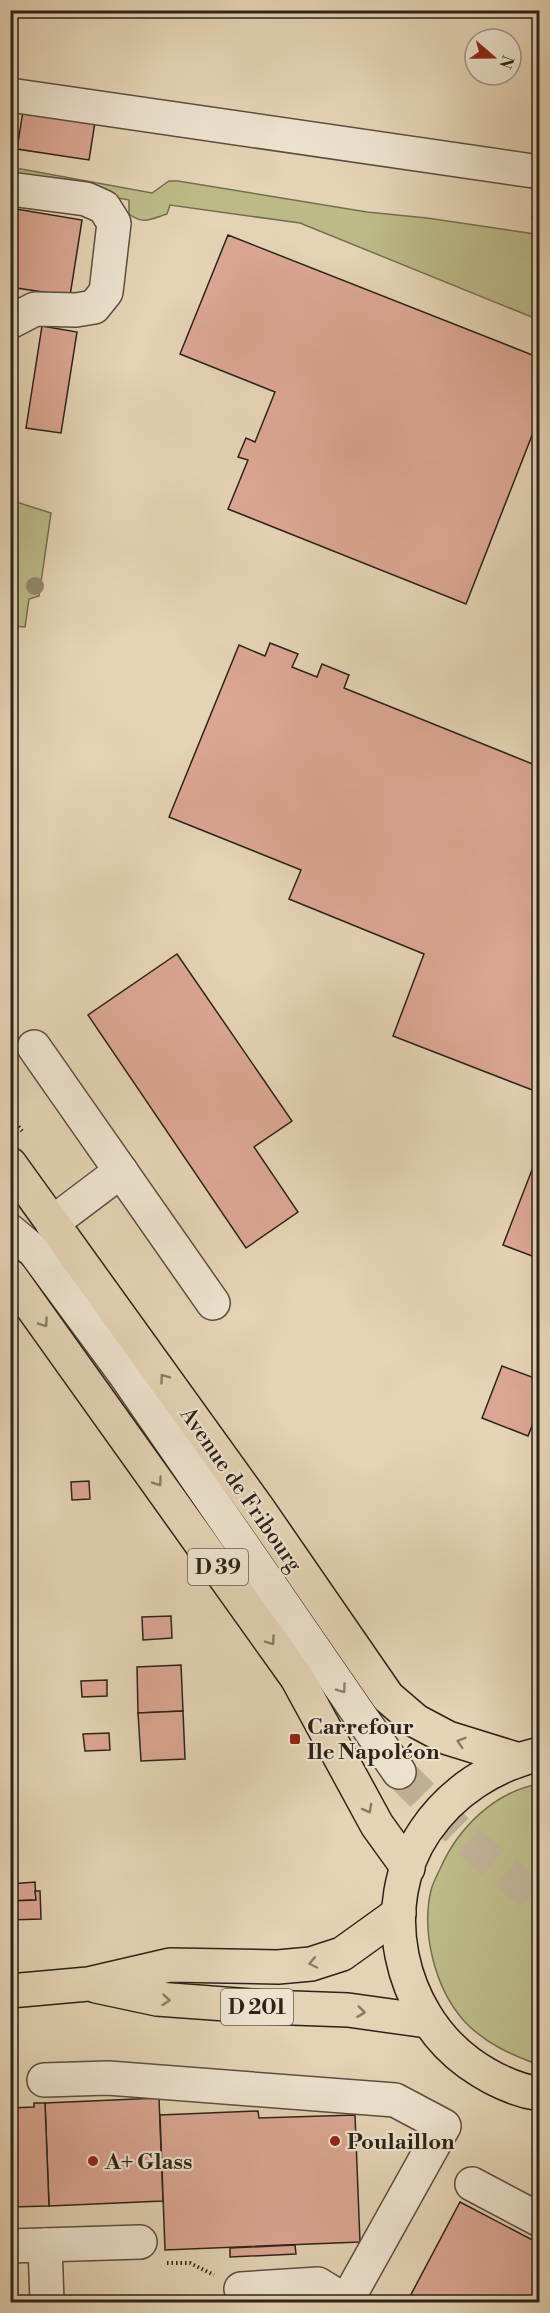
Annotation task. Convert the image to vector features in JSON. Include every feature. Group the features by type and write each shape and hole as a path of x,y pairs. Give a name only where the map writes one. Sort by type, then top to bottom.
{"main road":[{"name":"Avenue de Fribourg","path":"10,1164 259,1510 388,1697 416,1721 448,1738 528,1757"},
{"name":"D 39","path":"10,1276 297,1678 377,1825 408,1868"},
{"path":"528,1757 481,1777 450,1801 424,1832 408,1868 402,1890 399,1913 400,1951 410,1988 427,2021 455,2053 489,2078 540,2094"},
{"name":"D 201","path":"10,1991 88,1984 170,1965 278,1967 311,1964 342,1954 399,1913"},
{"name":"D 201","path":"88,1984 157,1999 348,2010 427,2021"}],"lane":[{"path":"10,95 540,172"},
{"path":"10,189 86,199 104,207 114,223 106,292 94,307 76,310 35,309 10,322"},
{"path":"34,1047 213,1303"},
{"path":"52,1223 120,1171"},
{"path":"10,1231 34,1251 124,1373 399,1772"},
{"path":"44,2080 108,2078 395,2100 444,2126 346,2302 318,2284 241,2289"},
{"path":"471,2184 540,2220"},
{"path":"45,2245 47,2302"},
{"path":"10,2246 45,2245 149,2253"}],"path":[{"path":"149,2253 190,2263"}],"shaded area":[{"path":"10,167 152,193 169,181 178,181 367,212 427,218 535,234 539,232 539,320 300,223 170,205 167,214 143,220 129,214 129,200 87,192 11,184"},
{"path":"10,500 51,513 39,596 29,599 25,627 11,626"},
{"path":"540,1784 539,2065 500,2048 482,2037 465,2022 455,2009 438,1977 433,1960 429,1942 428,1907 436,1876 467,1826 479,1814 507,1795"}],"building":[{"path":"23,111 95,122 89,160 17,149"},
{"path":"537,184 540,185 540,219 532,218"},
{"path":"10,208 82,220 70,296 10,287"},
{"path":"228,235 540,358 540,415 466,604 228,509 248,460 238,457 246,438 255,442 275,392 180,354"},
{"path":"42,326 77,332 61,433 26,428"},
{"path":"270,643 298,654 292,667 317,677 322,664 349,675 344,688 540,767 540,1093 393,1036 424,954 289,899 301,870 169,817 239,645 265,656"},
{"path":"177,954 292,1121 254,1147 298,1212 246,1248 88,1015"},
{"path":"540,1149 540,1259 503,1245"},
{"path":"502,1366 540,1380 540,1406 528,1436 482,1418"},
{"path":"89,1481 90,1499 72,1500 71,1482"},
{"path":"171,1616 172,1638 143,1640 142,1617"},
{"path":"181,1665 183,1711 138,1713 137,1667"},
{"path":"107,1680 107,1696 82,1697 81,1681"},
{"path":"183,1711 185,1759 141,1761 138,1713"},
{"path":"109,1733 110,1750 85,1751 83,1734"},
{"path":"35,1882 36,1900 10,1901 10,1884"},
{"path":"35,1891 40,1891 41,1919 10,1920 10,1901 36,1900"},
{"path":"159,2098 163,2201 49,2206 45,2103"},
{"path":"34,2103 45,2103 49,2206 10,2207 10,2108 34,2107"},
{"path":"258,2111 259,2118 355,2115 360,2242 165,2250 160,2115"},
{"path":"460,2202 540,2244 540,2302 407,2302"},
{"path":"295,2245 296,2254 230,2257 230,2248"}],"tunnel":[{"path":"399,1772 467,1840 540,1902"}],"place":[{"name":"Carrefour Ile Napoléon","path":"295,1739"},
{"name":"Poulaillon","path":"335,2141"},
{"name":"A+ Glass","path":"93,2161"}]}
